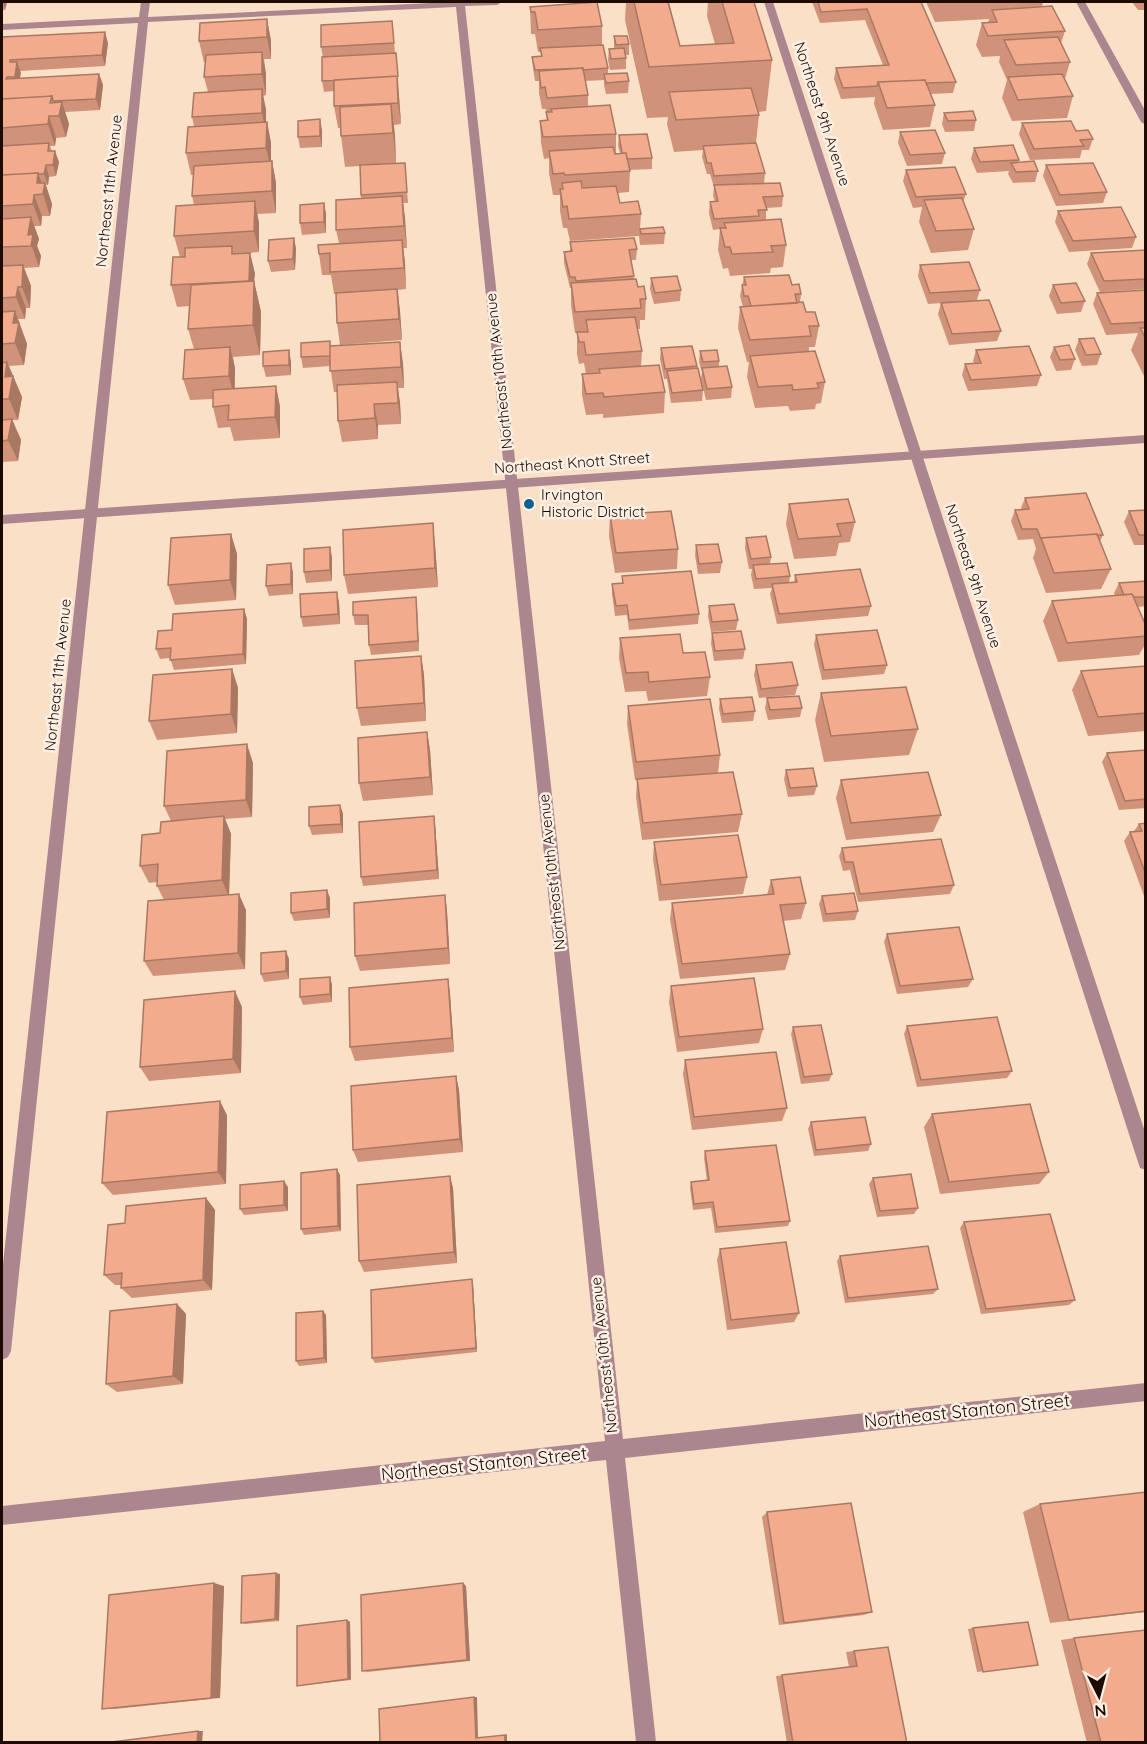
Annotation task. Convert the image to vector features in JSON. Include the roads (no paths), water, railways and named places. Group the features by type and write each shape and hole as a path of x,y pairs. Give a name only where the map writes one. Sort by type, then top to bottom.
{"street":[{"name":"Northeast 11th Avenue","path":"2,1351 145,2"},
{"path":"2,27 497,2"},
{"name":"Northeast 9th Avenue","path":"768,2 1146,1162"},
{"path":"1080,2 1146,122"},
{"name":"Northeast 10th Avenue","path":"460,3 646,1743"},
{"name":"Northeast Knott Street","path":"2,520 1146,439"},
{"name":"Northeast Stanton Street","path":"2,1516 1146,1392"}],"place":[{"name":"Irvington Historic District","path":"529,504"}]}
